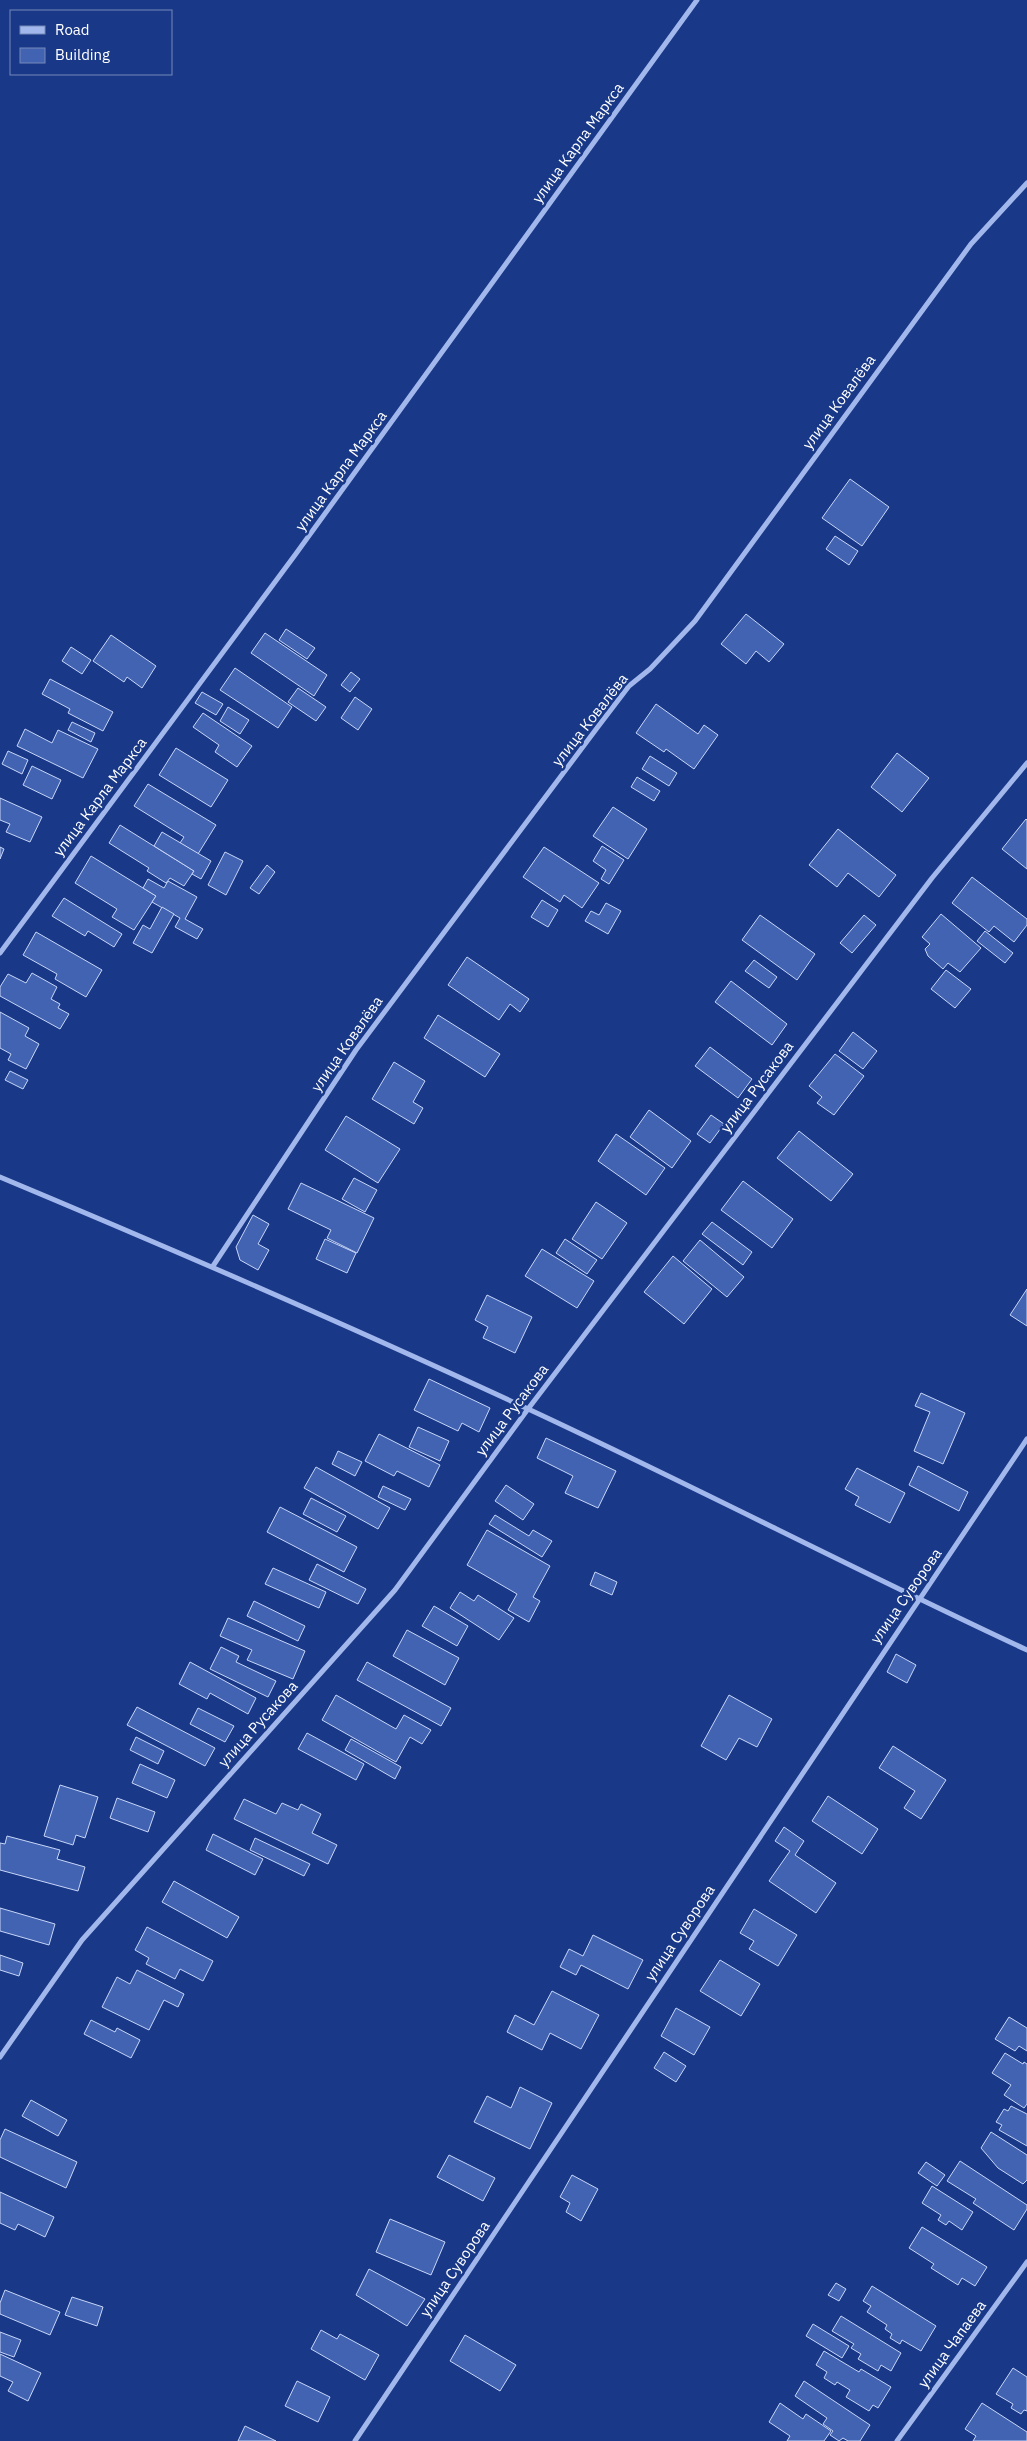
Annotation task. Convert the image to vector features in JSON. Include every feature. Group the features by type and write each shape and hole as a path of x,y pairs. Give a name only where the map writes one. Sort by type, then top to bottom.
{"street":[{"name":"улица Карла Маркса","path":"0,954 295,555 697,0"},
{"name":"улица Ковалёва","path":"214,1266 356,1050 602,721 629,686 650,668 695,621 971,244 1027,183"},
{"name":"улица Русакова","path":"0,2057 82,1940 395,1590 528,1409 932,878 1027,763"},
{"path":"0,1177 214,1266 528,1409 918,1600 1027,1650"},
{"name":"улица Суворова","path":"355,2441 1027,1439"},
{"name":"улица Чапаева","path":"897,2441 1027,2262"}],"building":[{"path":"850,479 889,507 862,546 822,518"},
{"path":"835,536 858,551 849,565 826,549"},
{"path":"746,614 784,644 769,662 756,651 746,664 721,644"},
{"path":"286,629 315,648 307,659 279,640"},
{"path":"265,633 327,675 314,696 251,653"},
{"path":"111,635 156,666 142,688 127,677 124,682 93,661"},
{"path":"71,647 91,660 82,674 62,661"},
{"path":"235,668 292,707 278,728 220,690"},
{"path":"351,672 360,679 350,692 341,685"},
{"path":"50,679 113,712 103,731 68,713 70,709 42,694"},
{"path":"298,688 326,707 316,721 288,702"},
{"path":"202,692 223,704 216,715 195,703"},
{"path":"355,697 372,709 358,730 341,718"},
{"path":"656,704 698,734 704,725 718,735 694,769 666,749 664,752 636,733"},
{"path":"228,707 249,720 240,734 220,721"},
{"path":"203,713 252,746 237,767 215,752 219,745 193,727"},
{"path":"72,722 95,733 91,742 68,730"},
{"path":"25,729 52,743 58,730 98,749 83,778 17,746"},
{"path":"176,748 228,780 211,807 159,775"},
{"path":"8,751 28,760 22,774 2,764"},
{"path":"897,753 929,778 902,812 871,787"},
{"path":"650,756 677,773 669,786 642,769"},
{"path":"32,766 61,780 52,799 23,785"},
{"path":"637,777 660,791 654,801 631,787"},
{"path":"148,784 216,825 198,854 180,843 184,837 134,806"},
{"path":"0,798 42,817 30,842 6,832 10,824 0,820"},
{"path":"613,807 647,829 628,859 593,836"},
{"path":"1027,820 1027,869 1002,849"},
{"path":"120,825 194,871 184,886 170,878 166,883 147,871 149,868 109,843"},
{"path":"838,829 896,875 879,897 848,873 837,887 809,865"},
{"path":"162,832 211,861 201,879 192,874 194,871 154,846"},
{"path":"602,846 624,860 609,884 601,879 606,870 593,861"},
{"path":"0,847 4,849 0,859"},
{"path":"544,847 599,883 582,908 564,895 560,902 523,877"},
{"path":"225,852 243,861 226,895 208,885"},
{"path":"91,856 156,896 134,930 112,917 117,909 75,883"},
{"path":"267,865 275,872 259,894 250,888"},
{"path":"972,877 1027,919 1027,925 1014,942 994,926 989,932 952,903"},
{"path":"148,879 164,888 168,881 197,897 185,919 203,929 197,939 175,927 180,918 152,902 156,896 143,888"},
{"path":"64,898 122,934 114,947 88,931 85,936 52,916"},
{"path":"542,900 558,910 548,927 531,917"},
{"path":"606,903 621,911 608,934 585,921 591,911 599,915"},
{"path":"162,907 174,914 152,953 133,943 143,925 150,929"},
{"path":"941,914 981,948 960,972 948,963 943,969 928,956 925,949 930,944 922,937"},
{"path":"760,915 815,954 797,980 742,940"},
{"path":"864,915 876,925 852,953 840,943"},
{"path":"985,931 1013,953 1005,963 977,941"},
{"path":"36,932 102,970 86,997 55,979 57,974 23,955"},
{"path":"467,957 529,999 520,1012 510,1004 499,1020 448,985"},
{"path":"754,960 777,977 769,988 745,971"},
{"path":"946,970 971,989 955,1008 931,989"},
{"path":"32,973 57,987 51,999 60,1004 58,1008 69,1014 60,1029 0,996 0,987 8,974 26,983"},
{"path":"731,981 787,1024 772,1045 715,1002"},
{"path":"0,1012 29,1028 25,1036 39,1044 26,1069 8,1060 11,1054 0,1048"},
{"path":"438,1015 500,1054 485,1077 424,1038"},
{"path":"853,1032 877,1051 863,1069 839,1051"},
{"path":"710,1047 752,1079 738,1098 695,1066"},
{"path":"835,1054 864,1076 834,1115 817,1103 822,1097 809,1086"},
{"path":"394,1062 425,1081 413,1102 423,1108 414,1124 372,1099"},
{"path":"10,1071 28,1080 23,1089 5,1080"},
{"path":"649,1110 691,1141 672,1168 630,1137"},
{"path":"711,1115 724,1124 710,1143 697,1134"},
{"path":"346,1116 400,1149 378,1183 325,1150"},
{"path":"799,1131 853,1174 831,1201 777,1158"},
{"path":"616,1134 665,1168 646,1195 598,1161"},
{"path":"354,1178 377,1190 365,1212 342,1199"},
{"path":"743,1181 793,1219 772,1248 721,1210"},
{"path":"301,1183 374,1218 357,1253 327,1238 331,1230 288,1209"},
{"path":"596,1202 627,1223 602,1259 572,1239"},
{"path":"253,1215 269,1224 258,1244 269,1250 258,1270 240,1260 236,1247"},
{"path":"712,1222 752,1252 743,1265 702,1234"},
{"path":"325,1239 356,1253 347,1273 316,1259"},
{"path":"565,1239 597,1260 587,1274 556,1253"},
{"path":"700,1240 744,1277 727,1297 683,1261"},
{"path":"542,1249 594,1281 577,1308 525,1276"},
{"path":"673,1256 712,1289 684,1324 644,1292"},
{"path":"1027,1289 1027,1326 1010,1315"},
{"path":"487,1295 532,1317 515,1353 483,1338 488,1327 475,1320"},
{"path":"429,1379 490,1408 479,1432 462,1423 458,1431 414,1410"},
{"path":"921,1393 965,1413 943,1464 914,1451 930,1412 915,1406"},
{"path":"418,1427 449,1441 440,1461 409,1447"},
{"path":"379,1434 440,1465 429,1487 397,1471 394,1476 365,1461"},
{"path":"546,1438 616,1471 598,1508 565,1493 573,1476 537,1458"},
{"path":"338,1451 362,1462 355,1476 332,1464"},
{"path":"918,1466 968,1492 959,1511 909,1485"},
{"path":"316,1467 390,1508 378,1529 304,1488"},
{"path":"857,1468 905,1493 890,1523 855,1505 859,1497 845,1489"},
{"path":"506,1485 534,1504 523,1520 495,1501"},
{"path":"383,1486 411,1499 405,1510 378,1497"},
{"path":"311,1498 346,1516 337,1532 303,1514"},
{"path":"280,1507 357,1547 344,1572 267,1532"},
{"path":"495,1515 529,1536 533,1530 552,1541 542,1557 489,1524"},
{"path":"487,1530 550,1566 533,1597 540,1601 529,1622 508,1610 517,1594 467,1565"},
{"path":"317,1564 366,1589 358,1604 309,1580"},
{"path":"273,1568 326,1592 319,1608 265,1584"},
{"path":"595,1572 617,1582 612,1595 590,1585"},
{"path":"460,1592 474,1601 478,1595 514,1618 499,1640 450,1608"},
{"path":"254,1601 305,1626 298,1641 247,1616"},
{"path":"434,1606 468,1626 457,1646 422,1626"},
{"path":"228,1618 305,1651 293,1679 247,1660 252,1650 220,1636"},
{"path":"407,1630 459,1658 445,1685 393,1656"},
{"path":"221,1647 239,1656 236,1662 276,1681 268,1697 210,1669"},
{"path":"896,1654 916,1665 907,1683 887,1672"},
{"path":"190,1662 256,1698 248,1714 210,1693 207,1699 179,1684"},
{"path":"367,1662 451,1708 441,1726 357,1680"},
{"path":"336,1695 396,1729 404,1715 431,1730 422,1744 410,1737 396,1762 322,1720"},
{"path":"729,1695 772,1719 757,1747 739,1738 726,1760 701,1746"},
{"path":"137,1707 215,1748 205,1766 127,1725"},
{"path":"198,1708 234,1726 225,1742 190,1724"},
{"path":"307,1733 364,1764 356,1780 298,1749"},
{"path":"136,1737 164,1751 158,1764 130,1750"},
{"path":"351,1739 401,1767 395,1779 345,1750"},
{"path":"893,1746 946,1780 921,1819 904,1808 915,1791 879,1768"},
{"path":"140,1764 175,1780 167,1798 132,1783"},
{"path":"60,1785 98,1797 85,1838 76,1835 73,1845 44,1836"},
{"path":"828,1796 878,1829 862,1854 812,1821"},
{"path":"117,1798 155,1812 148,1832 110,1818"},
{"path":"244,1799 276,1814 282,1803 298,1810 301,1804 321,1814 312,1833 337,1845 328,1864 234,1819"},
{"path":"784,1827 804,1841 795,1855 836,1883 816,1913 769,1881 790,1851 775,1841"},
{"path":"213,1834 263,1859 255,1875 206,1850"},
{"path":"7,1836 60,1850 57,1859 85,1867 78,1891 0,1870 0,1843 5,1844"},
{"path":"255,1838 310,1864 304,1876 250,1850"},
{"path":"174,1881 239,1917 227,1938 162,1902"},
{"path":"0,1908 55,1924 49,1945 0,1931"},
{"path":"754,1909 797,1935 778,1966 749,1949 754,1941 740,1933"},
{"path":"147,1927 213,1961 203,1981 180,1969 175,1979 146,1964 149,1958 135,1950"},
{"path":"593,1935 643,1960 628,1989 581,1965 576,1975 560,1967 569,1949 583,1956"},
{"path":"0,1955 23,1963 19,1976 0,1970"},
{"path":"720,1960 760,1984 741,2016 700,1991"},
{"path":"137,1970 184,1994 178,2007 164,2000 149,2030 102,2007 117,1977 130,1984"},
{"path":"552,1991 599,2015 581,2049 550,2033 542,2050 507,2032 515,2015 534,2025"},
{"path":"676,2008 710,2027 694,2055 661,2036"},
{"path":"1009,2017 1027,2028 1027,2051 1019,2046 1015,2051 995,2039"},
{"path":"91,2020 115,2032 117,2028 140,2040 131,2058 84,2034"},
{"path":"664,2052 686,2066 676,2082 654,2068"},
{"path":"1005,2053 1023,2064 1024,2062 1027,2064 1027,2104 1024,2108 1004,2095 1011,2085 992,2073"},
{"path":"520,2087 552,2103 530,2149 474,2122 487,2096 511,2108"},
{"path":"31,2100 67,2120 58,2136 22,2116"},
{"path":"1011,2106 1027,2114 1027,2146 999,2130 1002,2125 996,2122 1004,2109 1008,2111"},
{"path":"5,2129 77,2162 66,2188 0,2157 0,2140"},
{"path":"991,2132 1027,2155 1027,2180 1023,2184 998,2168 981,2148"},
{"path":"449,2155 495,2178 483,2201 437,2177"},
{"path":"960,2161 1027,2205 1027,2209 1014,2230 973,2203 976,2199 947,2181"},
{"path":"926,2162 945,2175 937,2186 918,2173"},
{"path":"572,2175 598,2189 581,2221 566,2212 570,2203 560,2197"},
{"path":"932,2186 973,2212 962,2230 949,2221 946,2225 938,2220 941,2215 922,2203"},
{"path":"0,2192 54,2217 45,2237 18,2224 15,2230 0,2223"},
{"path":"390,2219 445,2242 431,2275 376,2252"},
{"path":"922,2227 987,2267 975,2286 962,2278 958,2285 931,2268 934,2264 909,2248"},
{"path":"369,2269 425,2299 407,2326 356,2295"},
{"path":"836,2283 846,2289 839,2301 828,2295"},
{"path":"872,2286 936,2326 921,2351 902,2340 900,2344 890,2338 892,2334 885,2329 887,2325 867,2312 871,2306 863,2301"},
{"path":"5,2290 60,2312 50,2335 0,2314 0,2303"},
{"path":"72,2297 103,2307 97,2326 65,2315"},
{"path":"841,2316 901,2353 891,2371 881,2365 878,2371 858,2359 861,2354 851,2348 854,2344 832,2331"},
{"path":"813,2324 849,2346 842,2358 806,2336"},
{"path":"321,2330 337,2339 340,2334 379,2355 365,2380 311,2349"},
{"path":"0,2332 21,2340 14,2357 0,2352"},
{"path":"465,2335 516,2365 500,2391 450,2361"},
{"path":"824,2351 859,2372 861,2369 891,2387 878,2408 873,2405 869,2411 846,2397 850,2390 837,2382 835,2385 824,2378 827,2372 816,2365"},
{"path":"0,2354 41,2373 28,2401 8,2391 13,2382 0,2376"},
{"path":"1013,2368 1027,2377 1027,2411 1024,2410 1021,2414 1011,2408 1013,2404 996,2394"},
{"path":"297,2381 330,2397 318,2422 285,2406"},
{"path":"804,2381 870,2425 860,2441 848,2441 843,2438 839,2441 830,2435 833,2431 823,2424 827,2418 795,2396"},
{"path":"780,2403 803,2419 806,2414 831,2431 824,2441 787,2441 790,2436 769,2422"},
{"path":"982,2403 1027,2432 1027,2441 973,2441 976,2436 965,2429"},
{"path":"245,2426 276,2441 238,2441"}]}
